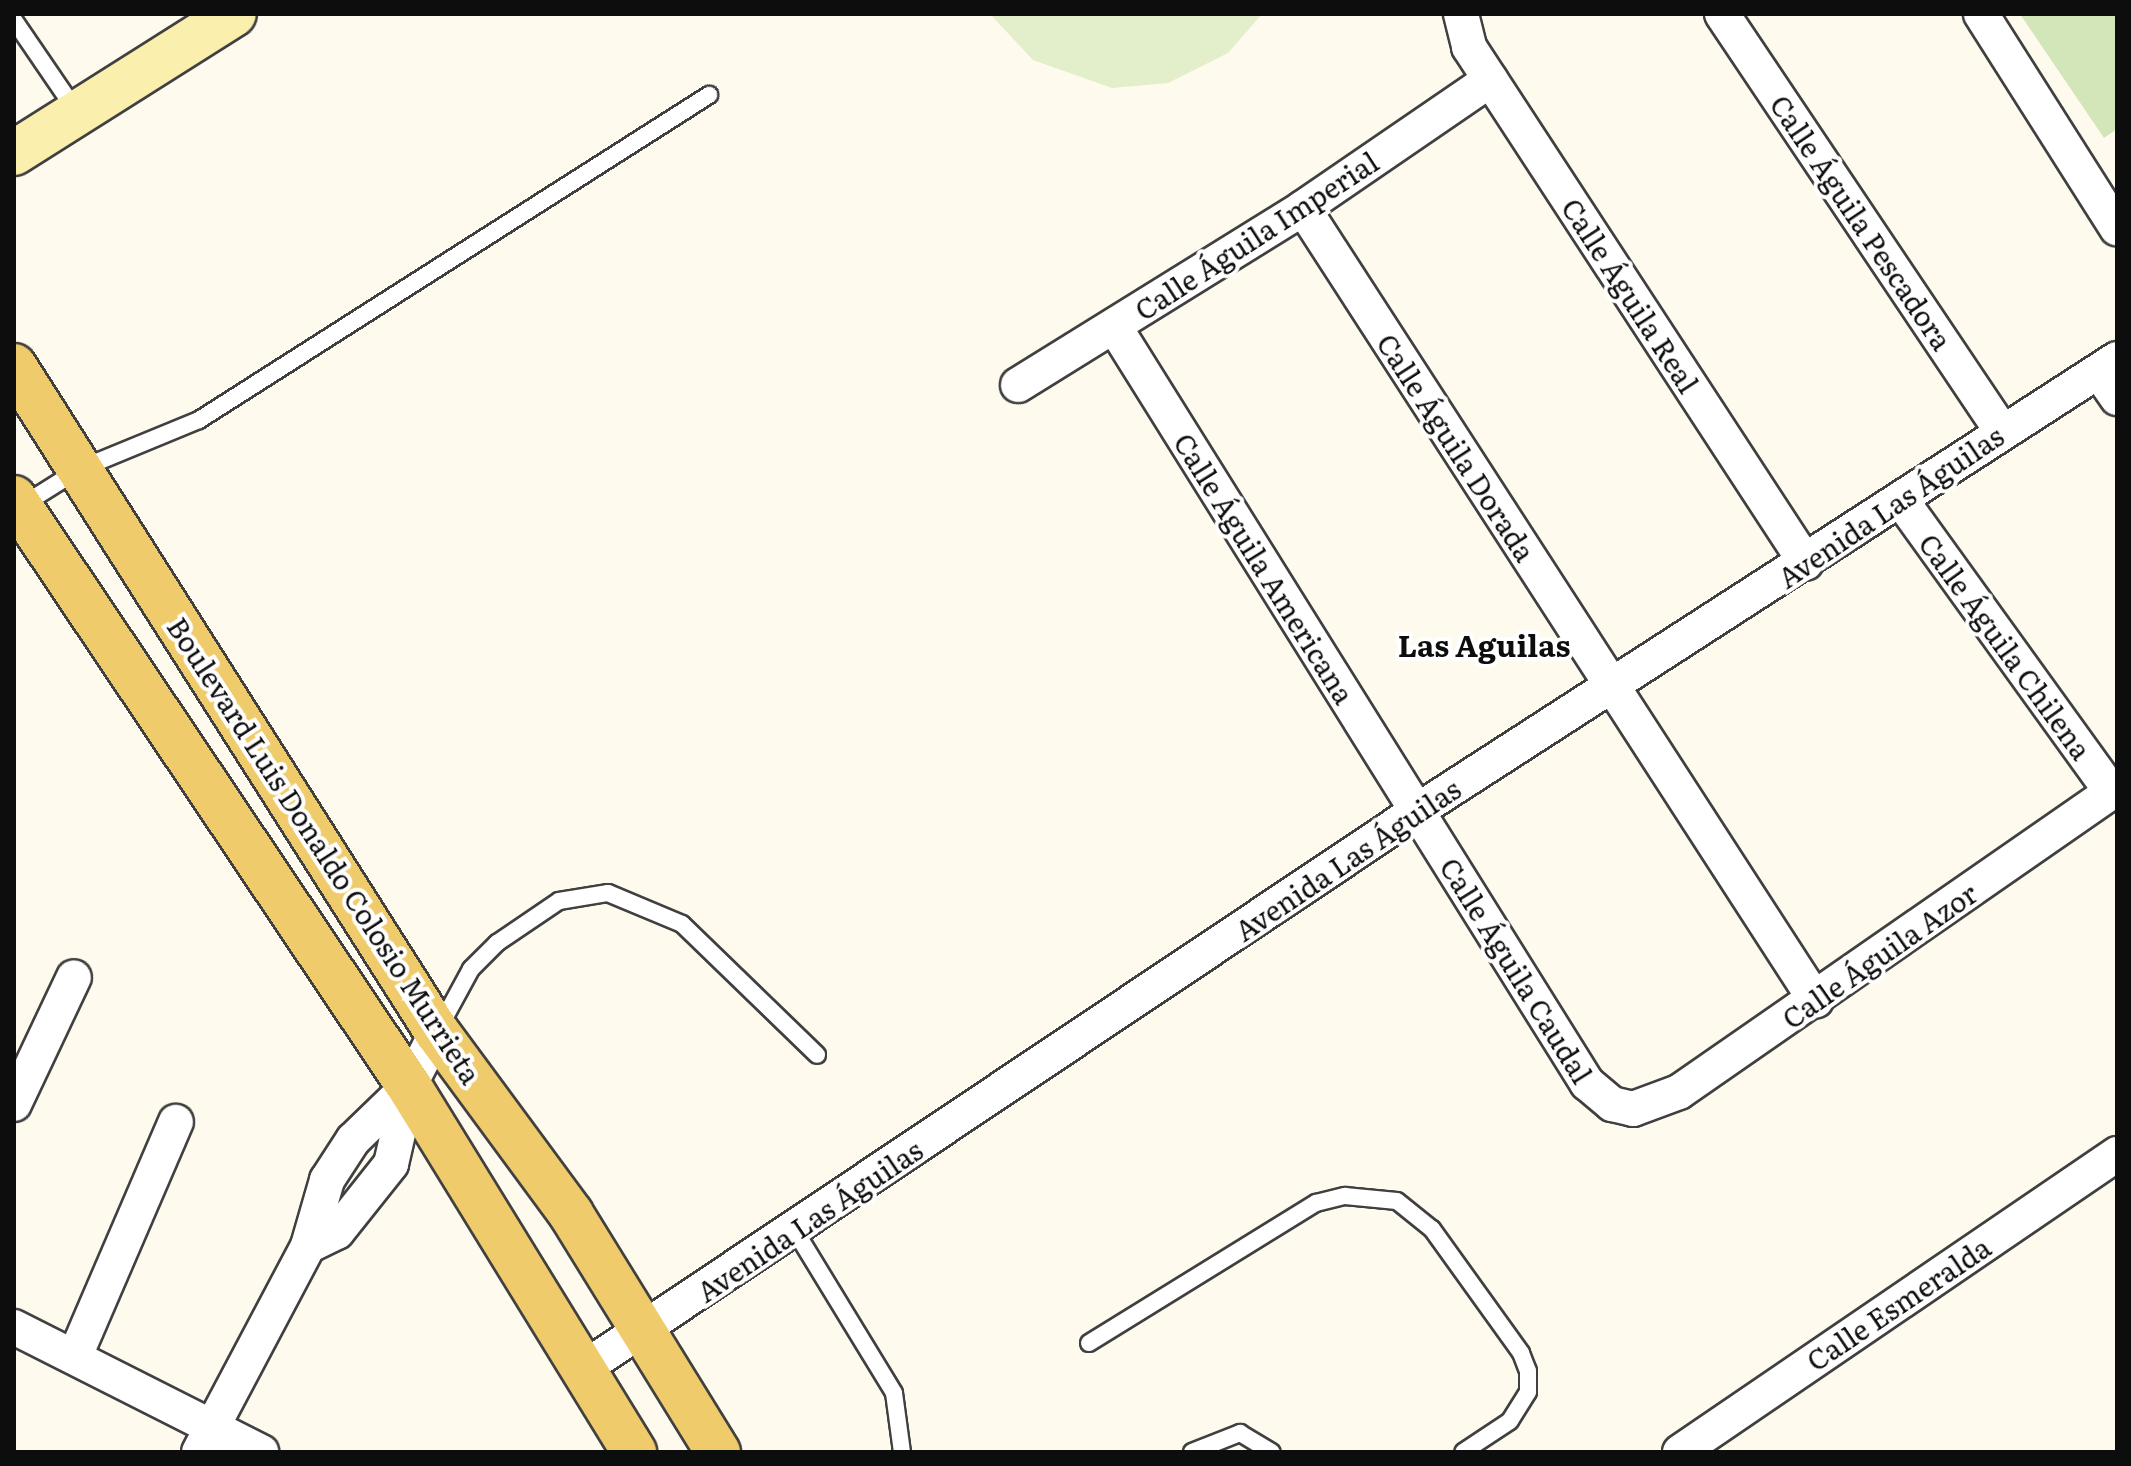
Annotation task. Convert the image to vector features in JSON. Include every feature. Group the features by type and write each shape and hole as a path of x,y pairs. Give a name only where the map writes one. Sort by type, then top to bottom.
{"main road":[{"name":"Boulevard Luis Donaldo Colosio Murrieta","path":"14,366 437,1032 571,1214 645,1329 718,1452"},
{"name":"Boulevard Luis Donaldo Colosio Murrieta","path":"17,502 409,1086 634,1452"}],"street":[{"path":"14,153 193,32 234,14"},
{"name":"Calle Águila Pescadora","path":"1722,14 2001,430"},
{"path":"1981,14 2106,186 2117,228"},
{"name":"Calle Águila Real","path":"1461,19 1490,80 1806,563"},
{"name":"Calle Águila Imperial","path":"1018,385 1303,208 1490,80"},
{"name":"Calle Águila Dorada","path":"1303,208 1816,1001"},
{"name":"Calle Águila Americana","path":"1114,326 1417,811"},
{"name":"Avenida Las Águilas","path":"583,1369 1417,811 1806,563 2001,430 2111,376"},
{"name":"Calle Águila Chilena","path":"1901,500 2114,790"},
{"name":"Calle Águila Azor","path":"1633,1109 1679,1092 1816,1001 2114,790"},
{"name":"Calle Águila Caudal","path":"1417,811 1587,1083 1600,1098 1633,1109"},
{"path":"14,1104 74,977"},
{"path":"204,1440 308,1246 337,1232 391,1164 409,1086 437,1032"},
{"path":"75,1356 176,1122"},
{"name":"Calle Esmeralda","path":"1680,1452 2117,1154"},
{"path":"14,1327 75,1356 204,1440 261,1452"}],"lane":[{"path":"14,20 77,112"},
{"path":"17,502 80,469 199,420 709,95"},
{"path":"437,1032 471,969 497,943 559,901 608,893 682,924 817,1055"},
{"path":"1089,1343 1316,1203 1345,1196 1397,1201 1432,1229 1521,1353 1528,1371 1528,1392 1510,1421 1463,1452"},
{"path":"794,1229 894,1393 902,1452"},
{"path":"1192,1452 1240,1433 1272,1452"}],"green space":[{"path":"990,14 1262,14 1228,53 1168,83 1112,88 1033,60"},
{"path":"2020,14 2117,14 2117,129 2104,138"}],"district":[{"name":"Las Aguilas","path":"1484,644"}]}
